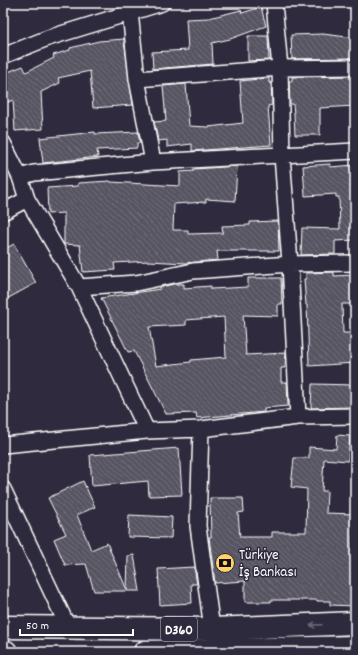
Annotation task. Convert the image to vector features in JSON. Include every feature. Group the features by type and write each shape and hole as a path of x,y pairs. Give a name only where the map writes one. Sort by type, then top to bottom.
{"highway":[{"name":"D360","path":"3,627 212,629 355,623"},
{"name":"D360","path":"145,652 355,646"}],"street":[{"path":"3,56 48,38 162,3"},
{"path":"274,3 280,68 282,155 290,264 298,417"},
{"path":"130,12 137,79 153,162"},
{"path":"137,79 280,68 355,67"},
{"path":"3,143 20,177 26,199 78,287 147,431"},
{"path":"20,177 34,173 153,162 355,151"},
{"path":"3,212 26,199"},
{"path":"78,287 136,283 194,271 290,264 355,263"},
{"path":"3,445 147,431 201,430 298,417 355,416"},
{"path":"201,430 198,526 212,629"},
{"path":"3,489 68,627"}],"building":[{"path":"261,7 266,26 230,39 212,43 213,64 153,69 152,52 188,50 186,19 209,18 241,10 242,13"},
{"path":"323,34 355,38 355,58 292,59 291,35"},
{"path":"248,36 268,36 269,60 248,61"},
{"path":"124,39 133,105 93,108 90,71 58,78 60,83 41,92 43,129 15,131 13,100 3,104 3,74 23,66 26,72 54,58 53,55 70,50 70,48 99,41"},
{"path":"355,76 355,106 320,108 320,135 295,135 293,104 290,104 289,81 292,81 292,77"},
{"path":"269,78 269,83 271,82 272,105 268,106 271,145 192,151 192,144 167,147 167,140 158,141 154,122 166,121 163,86 186,84 189,126 208,127 243,123 240,81"},
{"path":"95,132 95,134 138,132 140,143 137,143 137,148 97,150 98,157 43,163 40,138"},
{"path":"330,164 330,167 355,165 355,240 335,241 335,254 301,255 302,228 340,229 339,197 336,197 336,194 305,196 303,166"},
{"path":"237,166 235,201 206,199 206,202 174,204 173,230 188,230 188,234 223,233 222,226 250,225 250,222 278,221 279,251 217,251 218,260 186,263 149,261 114,263 115,270 83,272 80,245 64,244 64,213 48,214 47,188 78,186 78,183 110,181 180,186 180,172 194,171 194,169"},
{"path":"14,244 36,283 3,301 3,250"},
{"path":"334,272 334,276 355,275 355,304 342,304 343,333 353,333 355,363 309,366 307,305 304,279 306,279 306,273"},
{"path":"248,278 281,278 282,304 278,304 278,316 243,315 246,355 286,353 285,368 281,368 281,382 287,382 288,406 264,408 264,412 197,418 196,413 166,414 134,351 128,352 101,298 160,289 160,287 174,284 184,284 184,288 211,286 211,289 248,287","holes":["224,317 226,357 191,360 191,362 156,366 149,327 186,325 186,320"]},
{"path":"312,384 355,385 355,407 311,408"},
{"path":"337,435 350,436 348,461 324,459 322,491 327,491 326,513 355,514 352,552 355,552 355,606 330,605 330,601 317,600 271,600 271,602 245,602 245,581 215,583 209,537 211,537 210,498 243,498 244,512 238,513 240,537 272,537 272,532 306,532 307,489 291,487 294,458 309,458 309,447 336,449"},
{"path":"179,448 182,495 149,496 148,481 92,486 90,455"},
{"path":"83,481 95,507 77,515 91,550 107,543 127,590 128,556 134,555 140,591 94,591 86,564 65,565 54,539 66,534 48,498"},
{"path":"129,515 172,517 171,538 128,537"},
{"path":"194,567 197,584 191,584 192,603 160,605 158,569"}],"place":[{"name":"Türkiye İş Bankası","path":"225,563"}]}
